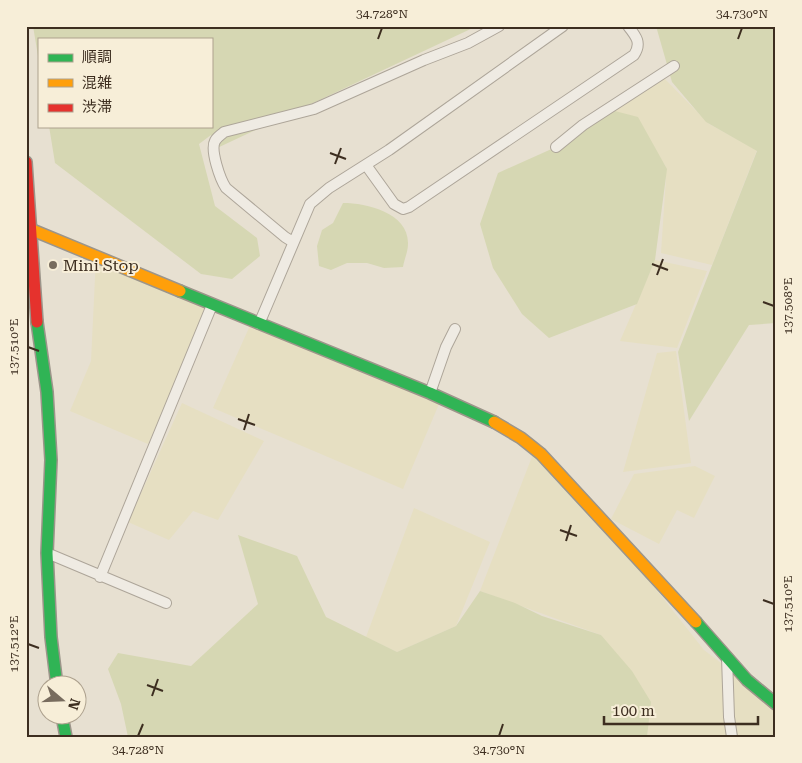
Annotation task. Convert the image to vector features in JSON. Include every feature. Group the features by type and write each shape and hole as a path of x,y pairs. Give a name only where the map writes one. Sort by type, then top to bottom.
{"street":[{"path":"293,242 226,188 222,182 213,150 215,140 224,132 314,108 468,43 499,26"},
{"path":"259,324 310,204 329,188 432,120 562,26"},
{"path":"366,165 394,204 403,209 409,208 634,55 639,43 628,26"},
{"path":"556,147 583,125 674,66"},
{"path":"26,162 28,229 37,320 47,392 51,460 47,553 51,637 56,676"},
{"path":"28,229 430,394 502,426 521,438 541,454 747,680 776,704"},
{"path":"100,577 212,305"},
{"path":"430,394 446,347 455,329"},
{"path":"47,553 166,604"},
{"path":"727,657 729,717 732,737"}],"shaded area":[{"path":"663,77 709,124 757,150 712,265 661,253 666,178 665,165 607,109"},
{"path":"96,257 212,305 148,444 70,411 91,361"},
{"path":"655,260 707,271 677,348 620,341"},
{"path":"252,321 439,404 403,489 213,408"},
{"path":"676,351 691,463 623,472 657,353"},
{"path":"182,403 264,441 218,520 193,511 169,540 128,522"},
{"path":"535,449 602,521 704,650 776,705 776,737 647,737 649,710 601,635 480,591"},
{"path":"695,466 715,476 694,518 677,510 659,544 611,519 634,474"},
{"path":"414,508 490,542 456,626 397,652 366,637"}],"green space":[{"path":"33,26 477,26 215,149 211,135 199,144 215,206 257,238 260,256 232,279 201,274 55,163 49,128 212,128 212,38 38,38 38,56"},
{"path":"656,26 776,26 776,323 749,325 689,421 678,352 757,151 706,122 672,82"},
{"path":"607,109 638,117 667,169 655,260 637,304 549,338 522,314 493,268 480,224 498,173 556,147"},
{"path":"343,203 363,205 385,212 402,225 408,244 403,267 384,268 367,263 347,263 331,270 319,266 317,246 322,230 333,223"},
{"path":"238,535 297,556 326,617 397,652 456,626 480,591 515,603 542,616 601,635 632,671 651,702 647,737 128,737 121,704 108,669 118,653 191,666 258,604"}],"traffic: fast":[{"path":"180,291 430,393 494,422"},
{"path":"37,322 47,392 51,460 47,553 51,637 56,676"},
{"path":"696,622 747,680 776,704"},
{"path":"64,726 66,737"}],"traffic: slow":[{"path":"26,230 30,229 180,291"},
{"path":"494,422 521,438 541,454 696,622"}],"traffic: jam":[{"path":"26,162 37,322"}],"place":[{"name":"Mini Stop","path":"53,265"}]}
